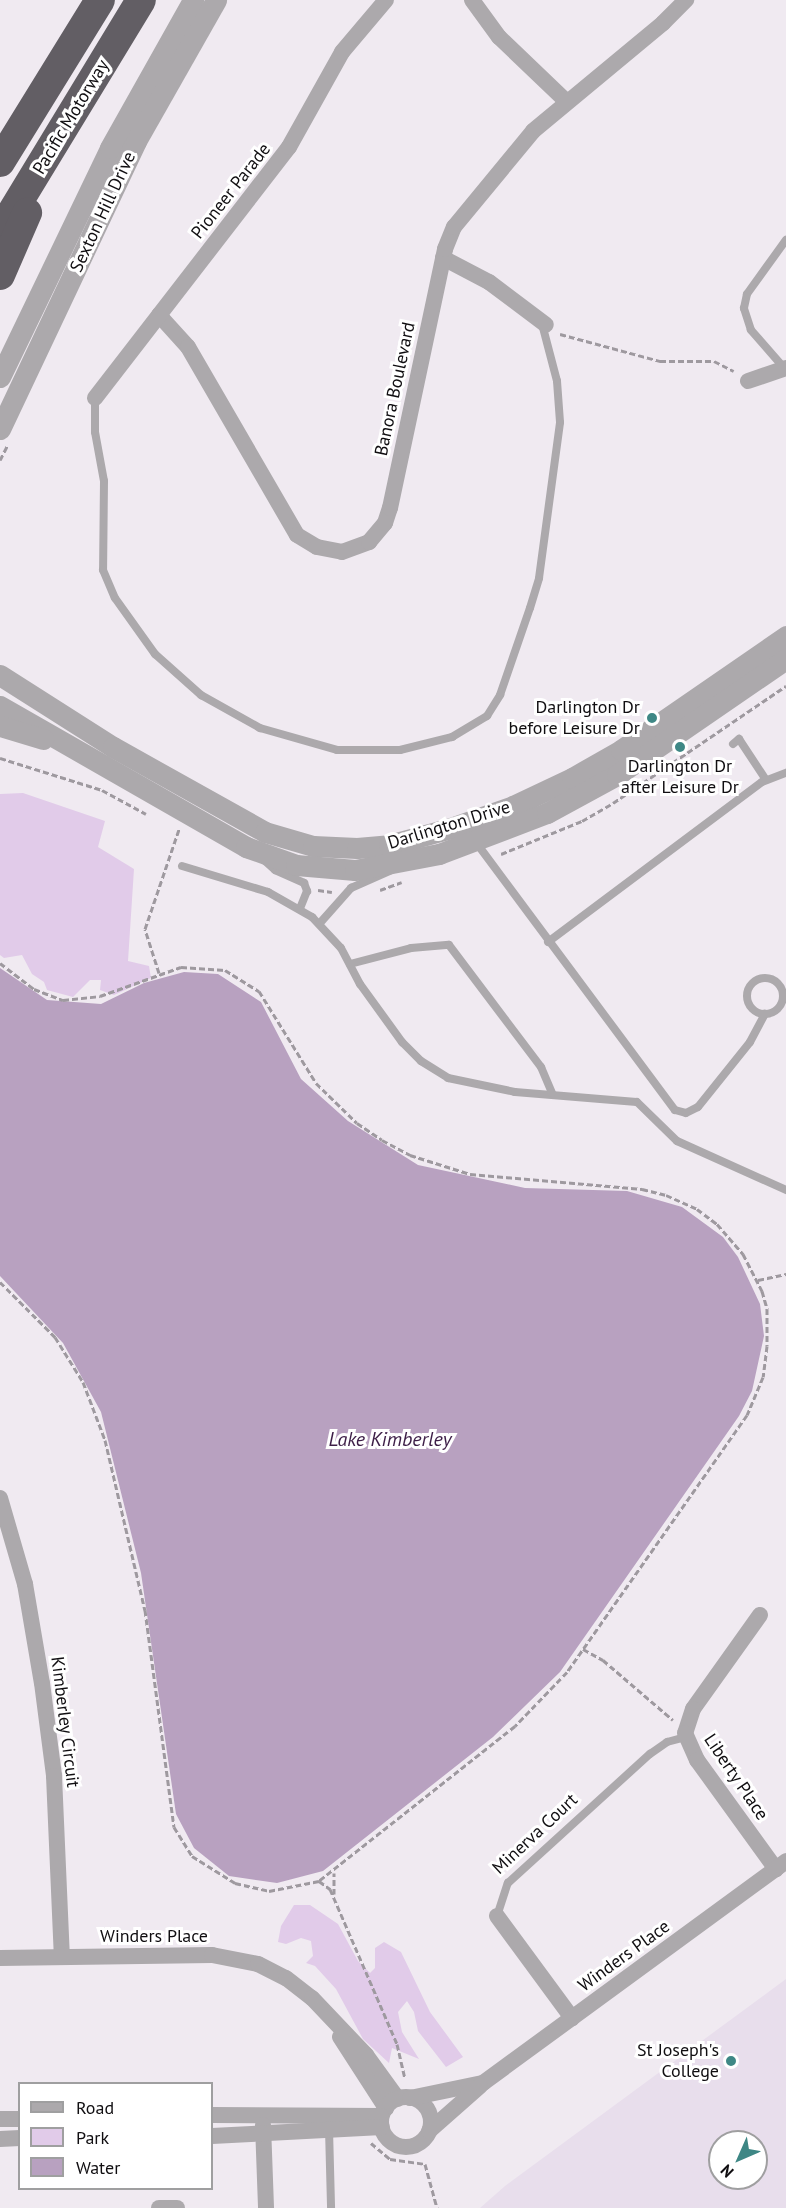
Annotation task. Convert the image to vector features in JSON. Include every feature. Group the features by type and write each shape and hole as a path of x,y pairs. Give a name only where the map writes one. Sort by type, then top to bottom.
{"highway":[{"path":"0,125 83,0"},
{"name":"Pacific Motorway","path":"0,162 100,0"},
{"name":"Pacific Motorway","path":"0,232 54,147 141,0"},
{"path":"0,275 54,147"}],"street":[{"name":"Sexton Hill Drive","path":"0,377 110,148 193,0"},
{"name":"Sexton Hill Drive","path":"0,429 136,141 216,0"},
{"name":"Pioneer Parade","path":"95,398 289,147 342,52 386,0"},
{"path":"472,0 499,37 567,102"},
{"name":"Banora Boulevard","path":"159,315 188,348 297,535 317,547 342,552 369,542 385,523 390,508 443,258 452,231 464,212 525,139 686,0"},
{"path":"443,258 489,282 544,323"},
{"path":"748,381 786,368"},
{"name":"Darlington Drive","path":"0,675 113,747 265,832 313,846 357,848 389,845 452,828 572,778 621,750 786,636"},
{"name":"Darlington Drive","path":"0,706 258,853 296,865 331,870 405,872 481,850 617,775 786,659"},
{"path":"0,726 62,742"},
{"name":"Kimberley Circuit","path":"0,1498 25,1584 42,1683 54,1776 62,1956"},
{"name":"Liberty Place","path":"760,1615 693,1709 686,1731 697,1760 781,1865"},
{"name":"Winders Place","path":"429,2131 484,2082 781,1865"},
{"name":"Minerva Court","path":"497,1916 572,2018"},
{"name":"Winders Place","path":"0,1958 212,1955 240,1959 286,1978 326,2013 390,2110 484,2082"},
{"path":"213,2136 264,2135 329,2124 390,2110 426,2108 429,2131 419,2143 402,2147 387,2138 390,2110"},
{"path":"213,2115 263,2115 329,2124"},
{"path":"263,2115 266,2208"},
{"path":"0,2119 18,2119"},
{"path":"0,2139 18,2138"},
{"path":"159,2208 177,2208"}],"lane":[{"path":"786,240 747,294 744,308 748,326 786,368"},
{"path":"95,398 95,432 104,481 103,570 115,598 155,654 201,695 260,728 337,750 412,748 464,731 493,710 536,589 560,422 555,369 544,323"},
{"path":"733,744 739,739 766,780"},
{"path":"548,942 766,780 786,773"},
{"path":"481,850 668,1104 679,1112 690,1112 701,1103 750,1042 765,1014 777,1010 783,995 778,984 766,978 753,983 747,996 753,1009 765,1014"},
{"path":"258,853 271,867 299,879 306,888 300,908"},
{"path":"182,866 268,892 300,908 320,923 350,964 396,1035 432,1070 477,1087 637,1102 676,1141 786,1190"},
{"path":"320,923 345,893 405,872"},
{"path":"350,964 380,954 449,945 541,1067 552,1093"},
{"name":"Minerva Court","path":"497,1916 508,1883 650,1754 686,1731"},
{"path":"329,2124 331,2208"}],"path":[{"path":"570,339 661,358 660,361 721,363"},
{"path":"481,850 542,839 606,808 786,686"},
{"path":"0,758 102,790 150,815"},
{"path":"172,824 189,832"},
{"path":"159,973 145,929 180,828"},
{"path":"306,888 345,893 387,889 405,872"},
{"path":"0,963 34,988 63,1000 100,996 181,966 210,967 250,983 266,1000 300,1062 334,1103 357,1123 410,1155 441,1167 500,1179 642,1189 666,1195 697,1209 733,1240 758,1280 767,1309 767,1346 758,1393 747,1415 583,1649 532,1711 335,1872 319,1881 288,1889 250,1888 206,1868 182,1841 172,1814 144,1610 96,1412 55,1337 0,1282"},
{"path":"758,1280 786,1274"},
{"path":"583,1649 609,1665 686,1731"},
{"path":"334,1896 335,1872"},
{"path":"319,1881 334,1896 397,2044 390,2110 370,2143 382,2154 425,2164 437,2208"}],"shaded area":[{"name":"St Joseph's College","path":"786,1979 786,2208 480,2208 505,2186"}],"green space":[{"path":"23,793 105,821 98,847 134,869 128,961 149,966 151,978 114,995 100,990 101,980 90,980 73,997 47,990 44,982 32,974 22,955 4,958 0,955 0,794"},
{"path":"294,1905 310,1905 338,1924 358,1961 370,1973 375,1968 375,1948 384,1942 401,1952 430,2012 463,2057 446,2067 418,2031 414,2012 407,2001 398,2012 402,2032 419,2059 392,2048 389,2063 363,2039 336,1989 315,1966 306,1963 313,1956 311,1941 301,1938 286,1944 278,1942 281,1926"}],"water":[{"name":"Lake Kimberley","path":"0,968 47,1000 101,1004 144,983 184,972 218,974 261,1002 301,1079 348,1121 418,1165 525,1188 627,1191 682,1207 723,1237 738,1257 760,1304 764,1336 752,1391 739,1416 560,1672 493,1737 323,1871 277,1883 229,1876 194,1848 176,1814 141,1573 101,1412 63,1343 0,1276"}],"place":[{"name":"Darlington Dr before Leisure Dr","path":"652,718"},
{"name":"Darlington Dr after Leisure Dr","path":"680,747"},
{"name":"St Joseph's College","path":"731,2061"}]}
